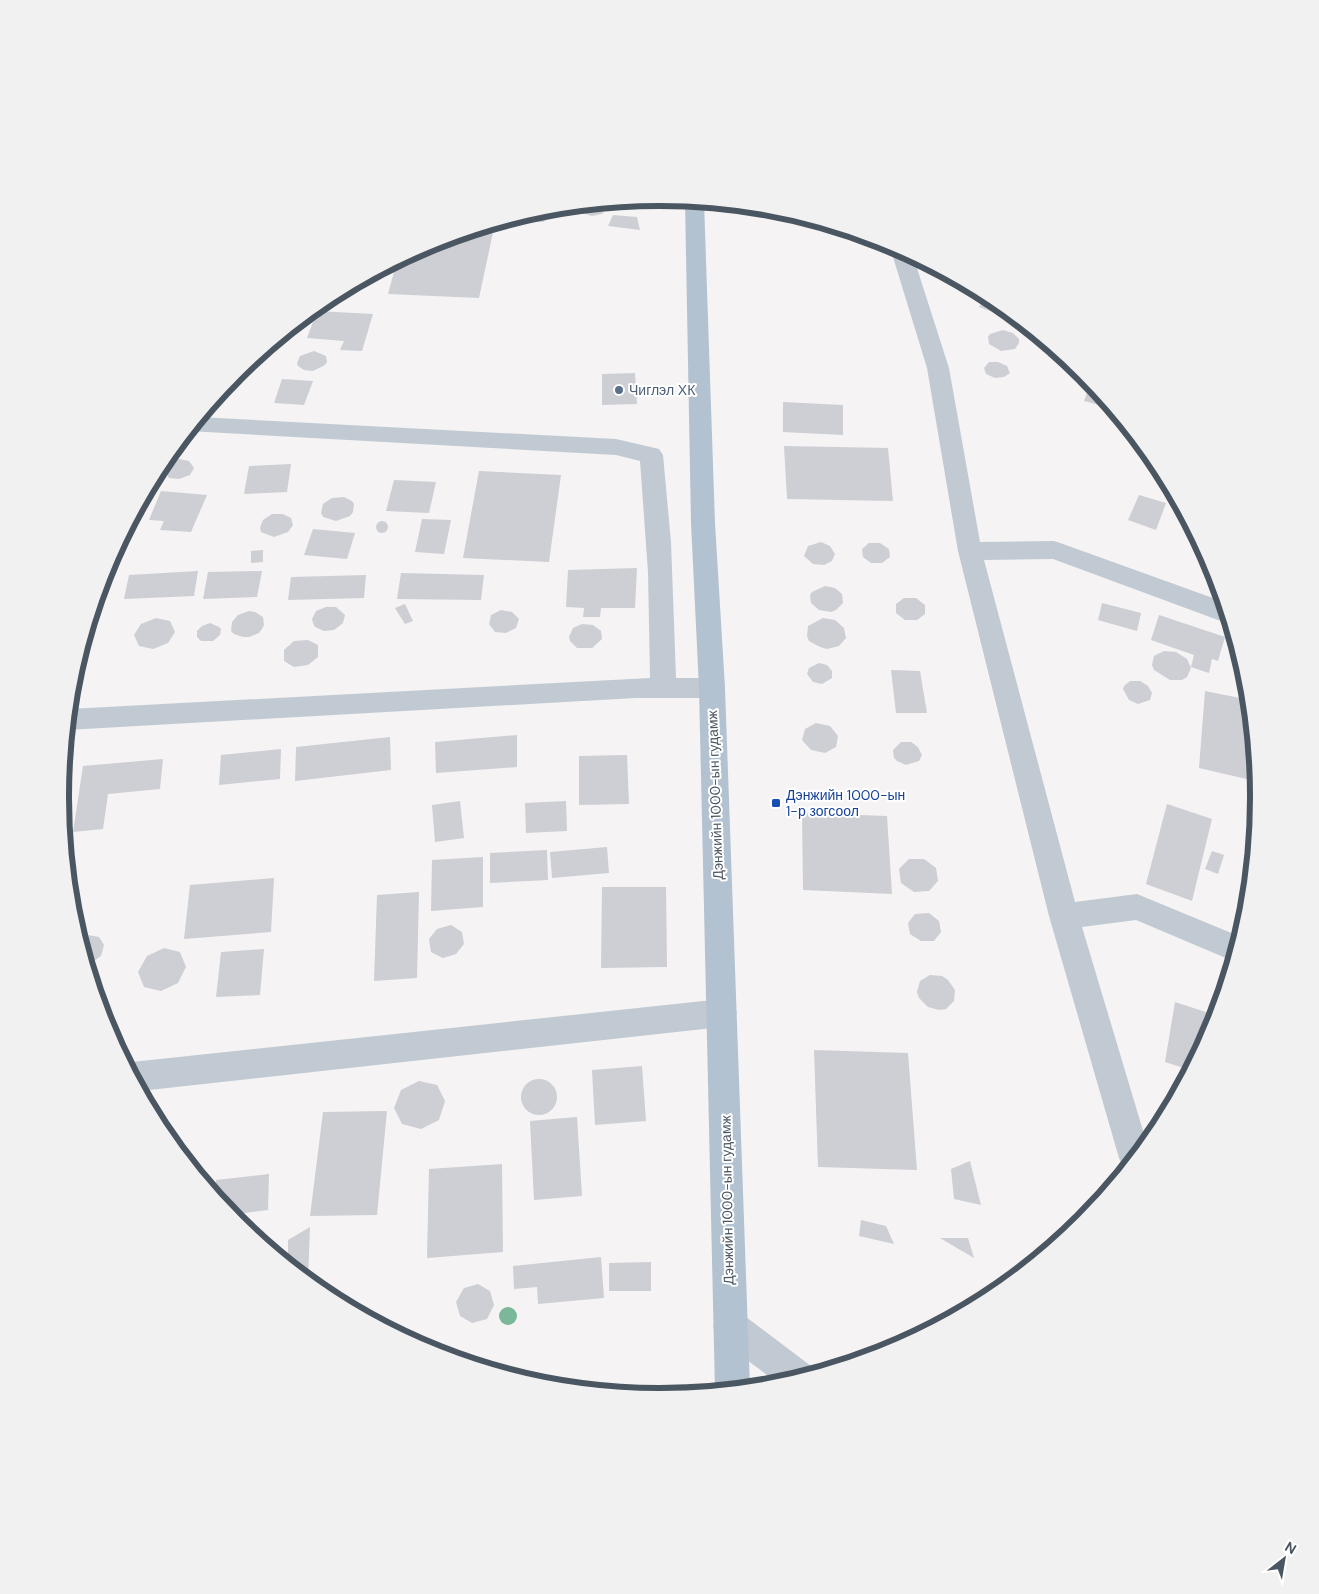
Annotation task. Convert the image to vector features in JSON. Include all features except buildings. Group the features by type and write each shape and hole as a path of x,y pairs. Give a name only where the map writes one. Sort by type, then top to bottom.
{"main road":[{"name":"Дэнжийн 1000-ын гудамж","path":"694,208 703,523 712,688 732,1383"}],"street":[{"path":"904,259 938,368 970,552 1064,916 1133,1150"},
{"path":"201,424 616,447 651,455 658,514 662,585 663,688"},
{"path":"970,552 1054,550 1220,609"},
{"path":"74,720 636,688 712,688"},
{"path":"1064,916 1137,907 1231,946"},
{"path":"140,1076 722,1013"},
{"path":"730,1326 792,1372"}],"place":[{"name":"Чиглэл ХК","path":"619,390"},
{"name":"Дэнжийн 1000-ын 1-р зогсоол","path":"776,803"}]}
